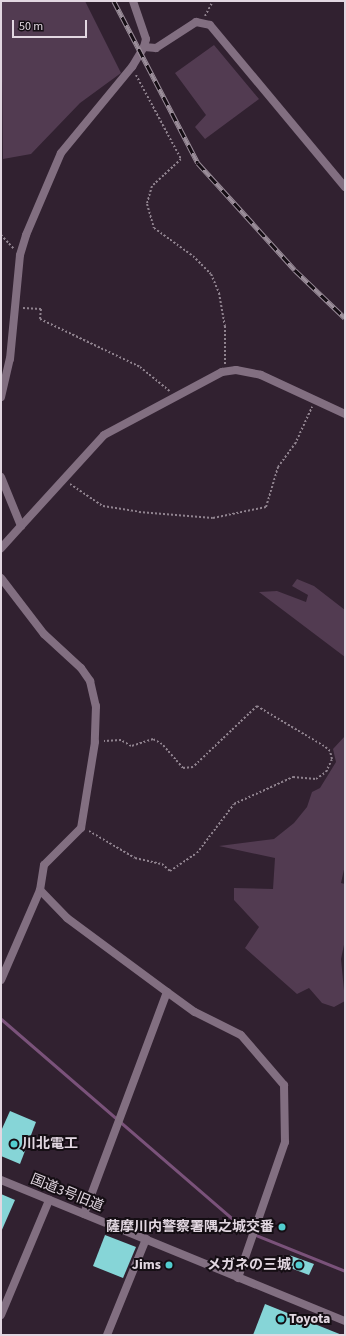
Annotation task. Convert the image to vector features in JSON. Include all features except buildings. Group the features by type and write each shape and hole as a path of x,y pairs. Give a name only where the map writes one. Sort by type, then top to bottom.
{"street":[{"path":"1,397 10,359 20,255 44,188 61,153 132,67 144,47 146,39 133,1"},
{"path":"144,47 156,48 196,22 203,21 210,24 345,187"},
{"path":"1,548 104,435 176,395 225,371 236,370 261,375 345,414"},
{"path":"1,477 21,526"},
{"path":"1,578 44,634 81,668 90,681 96,706 95,742 80,828 44,865 40,890 1,980"},
{"path":"40,890 67,918 167,992 195,1012 241,1035 284,1085 285,1142 238,1278"},
{"path":"84,1214 167,992"},
{"name":"国道3号旧道","path":"1,1180 345,1321"},
{"path":"1,1315 49,1200"},
{"path":"107,1335 146,1239"}],"path":[{"path":"203,21 213,1"},
{"path":"132,67 180,159 152,186 147,204 154,228 193,256 211,274 219,293 225,326 225,371"},
{"path":"1,235 20,255"},
{"path":"15,307 41,309 40,320 140,368 176,395"},
{"path":"63,480 103,506 139,512 213,518 266,507 278,467 295,444 315,400"},
{"path":"80,828 135,858 162,864 170,871 197,854 234,804 293,777 316,779 326,772 332,759 330,751 324,746 257,706 193,767 183,768 162,744 153,739 131,746 121,740 95,742"}],"shaded area":[{"path":"1,1 85,1 121,73 80,103 31,154 3,159"},
{"path":"214,45 259,99 205,139 195,127 206,115 175,73"},
{"path":"297,579 314,586 345,610 345,657 259,592 277,591 306,602 308,595 292,586"},
{"path":"345,736 345,865 341,883 345,884 345,940 341,959 345,1001 334,1007 322,1003 309,988 297,994 245,948 259,927 234,900 234,888 273,889 275,858 219,846 274,839 294,823 307,807 312,792 320,788 336,762 333,749"}],"waterway":[{"path":"1,1019 248,1232 345,1271"}],"railway":[{"path":"114,1 198,163 295,270 345,318"}],"place":[{"name":"川北電工","path":"14,1144"},
{"name":"薩摩川内警察署隅之城交番","path":"282,1227"},
{"name":"Jims","path":"169,1265"},
{"name":"メガネの三城","path":"299,1265"},
{"name":"Toyota","path":"281,1319"}]}
